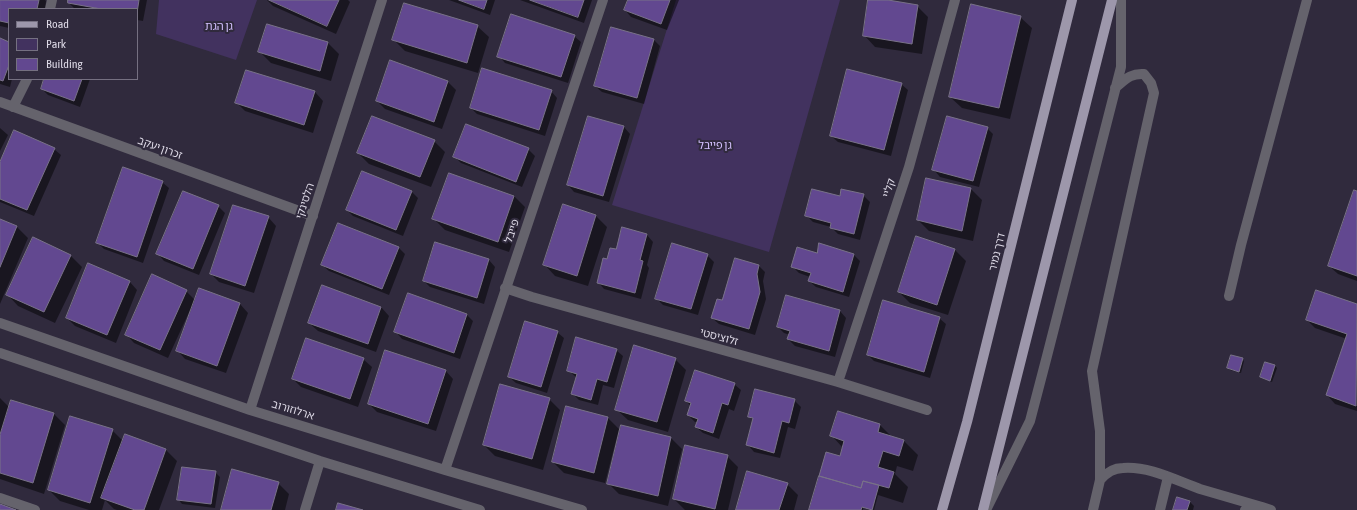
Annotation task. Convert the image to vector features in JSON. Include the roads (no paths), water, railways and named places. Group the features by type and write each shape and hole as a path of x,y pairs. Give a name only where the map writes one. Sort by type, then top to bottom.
{"main road":[{"name":"דרך נמיר","path":"942,510 967,422 1072,0"},
{"path":"983,510 1112,0"}],"street":[{"name":"הלסינקי","path":"250,410 382,0"},
{"name":"פייבל","path":"445,470 603,0"},
{"name":"קליי","path":"838,382 909,167 955,0"},
{"path":"986,510 1030,421 1121,67 1121,0"},
{"path":"1229,296 1241,245 1307,0"},
{"path":"1093,510 1100,480 1100,431 1092,370 1154,93 1151,83 1144,74 1135,74 1128,77 1115,88"},
{"path":"13,107 26,80"},
{"name":"זכרון יעקב","path":"0,102 313,216"},
{"name":"זלוציסטי","path":"505,288 532,297 838,382 927,410"},
{"name":"ארלוזורוב","path":"0,323 250,410 445,470 582,510"},
{"path":"0,353 320,461 480,510"},
{"path":"305,510 320,461"},
{"path":"1100,480 1106,473 1123,468 1149,471 1201,489 1266,508"},
{"path":"1160,510 1168,477"},
{"path":"0,498 35,510"},
{"path":"1245,510 1266,508"}],"park label":[{"name":"גן הגת","path":"219,27"},
{"name":"גן פייבל","path":"715,146"}]}
